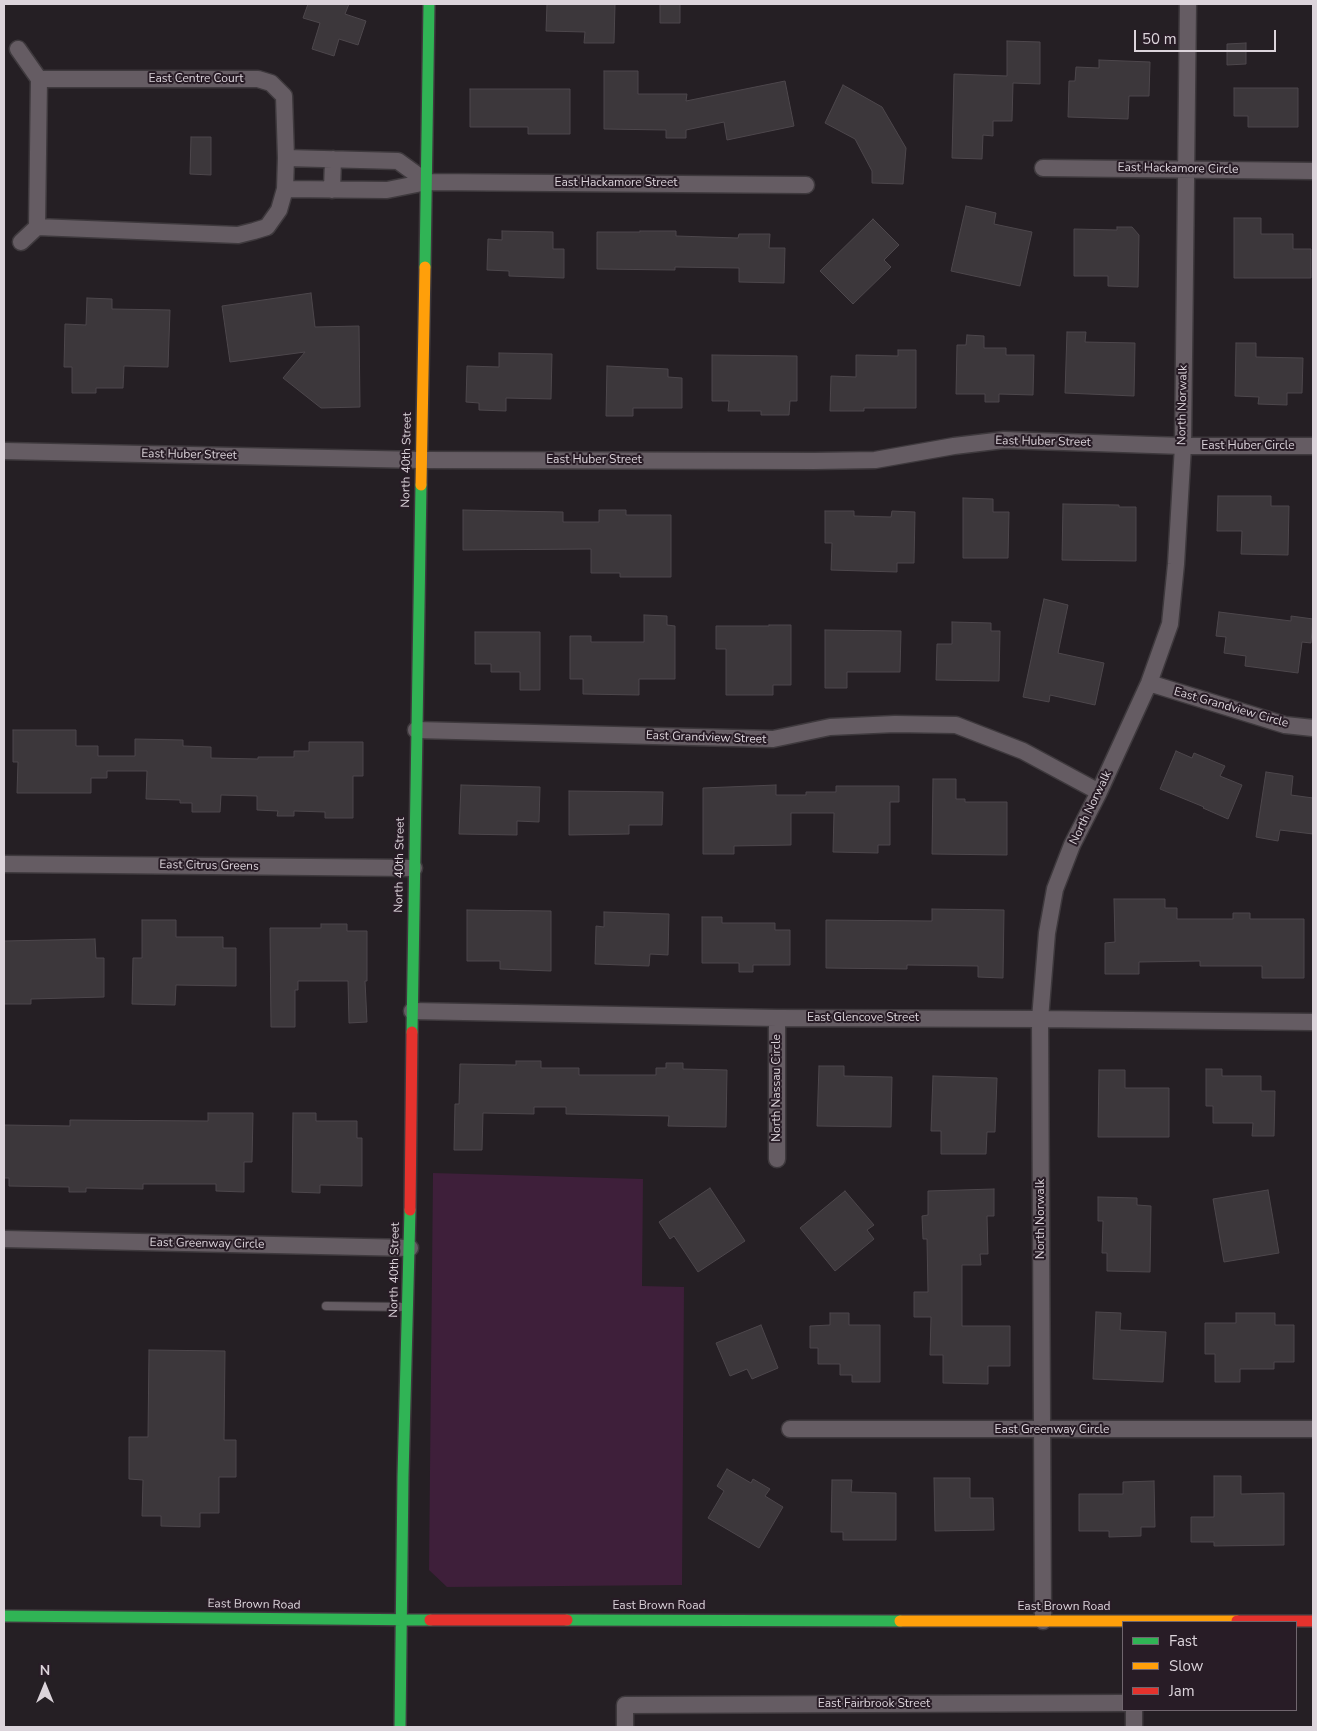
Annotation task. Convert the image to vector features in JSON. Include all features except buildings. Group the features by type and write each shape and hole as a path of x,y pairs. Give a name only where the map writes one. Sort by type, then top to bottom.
{"street":[{"name":"North 40th Street","path":"400,1727 410,1248 416,730 429,4"},
{"name":"North Norwalk","path":"1043,1621 1040,1018 1047,933 1055,889 1072,845 1099,792 1149,683 1170,624 1176,564 1183,446 1188,4"},
{"path":"18,49 39,78 36,227 21,242"},
{"name":"East Centre Court","path":"36,227 238,235 267,227 279,210 285,189 286,158 284,96 271,83 258,78 39,78"},
{"path":"286,158 398,160 427,182"},
{"path":"332,190 333,159"},
{"name":"East Hackamore Circle","path":"1042,168 1313,171"},
{"path":"285,189 387,190 427,182"},
{"name":"East Hackamore Street","path":"427,182 806,184"},
{"name":"East Huber Street","path":"4,451 421,460 794,461 875,460 954,446 1004,440 1183,446"},
{"name":"East Huber Circle","path":"1183,446 1313,446"},
{"name":"East Grandview Circle","path":"1149,683 1285,725 1313,728"},
{"name":"East Grandview Street","path":"416,730 773,739 830,727 895,724 956,725 1023,751 1099,792"},
{"name":"East Citrus Greens","path":"4,864 414,868"},
{"name":"East Glencove Street","path":"412,1011 777,1018 1040,1018 1313,1022"},
{"name":"North Nassau Circle","path":"777,1018 777,1159"},
{"name":"East Greenway Circle","path":"4,1239 410,1248"},
{"name":"East Greenway Circle","path":"790,1429 1313,1429"},
{"name":"East Brown Road","path":"4,1616 401,1620 1313,1621"},
{"name":"East Fairbrook Street","path":"625,1727 625,1705 1122,1703"},
{"path":"1134,1711 1134,1727"}],"lane":[{"path":"326,1306 408,1308"}],"shaded area":[{"path":"433,1173 643,1179 642,1286 684,1287 682,1585 447,1587 429,1570"}],"traffic: fast":[{"path":"425,267 429,4"},
{"path":"412,1032 421,485"},
{"path":"400,1727 403,1476 410,1210"},
{"path":"4,1616 430,1620"},
{"path":"567,1620 900,1621"}],"traffic: slow":[{"path":"421,485 425,267"},
{"path":"900,1621 1237,1621"}],"traffic: jam":[{"path":"410,1210 412,1032"},
{"path":"430,1620 567,1620"},
{"path":"1237,1621 1313,1621"}]}
